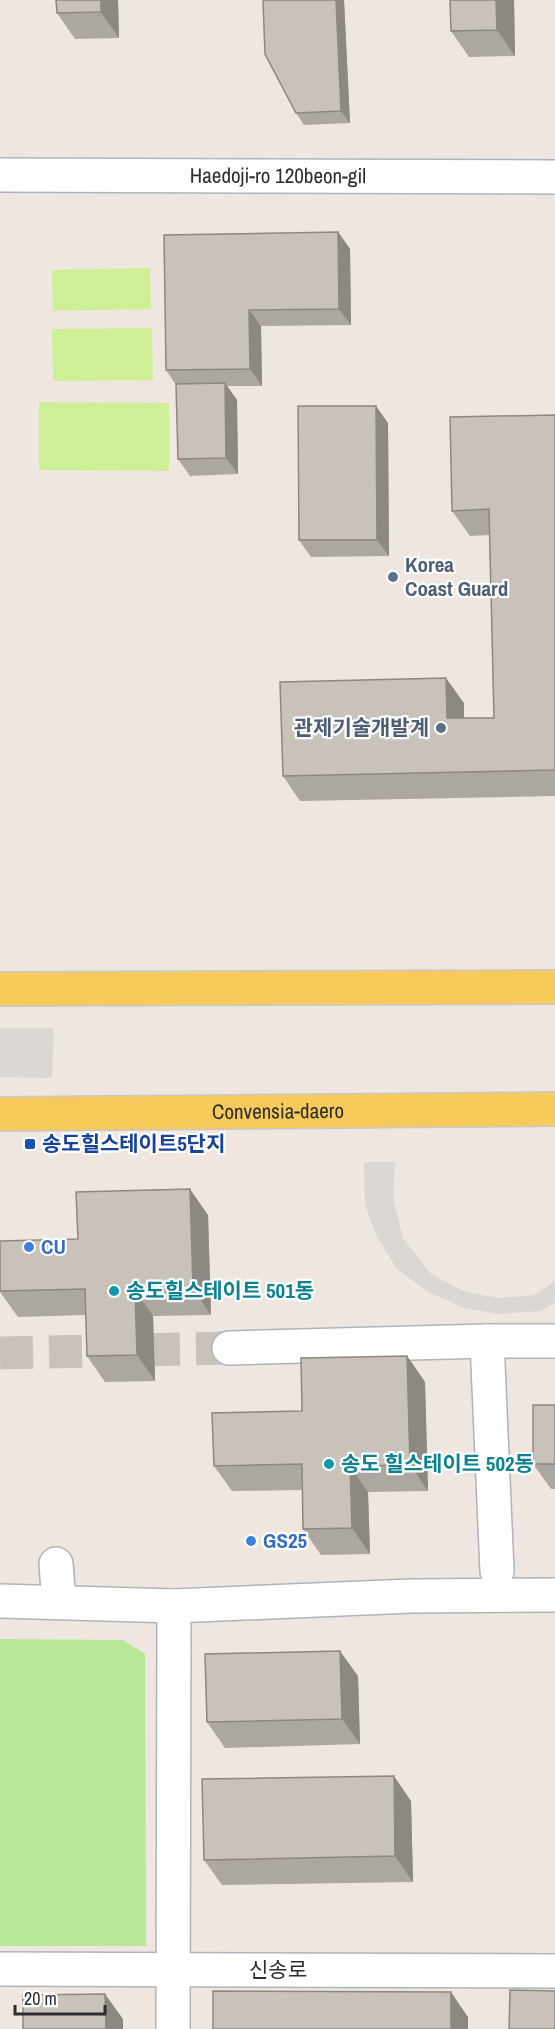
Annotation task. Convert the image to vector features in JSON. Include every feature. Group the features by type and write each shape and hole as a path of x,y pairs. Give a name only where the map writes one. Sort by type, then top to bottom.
{"main road":[{"path":"0,989 555,987"},
{"name":"Convensia-daero","path":"0,1114 555,1109"}],"street":[{"name":"Haedoji-ro 120beon-gil","path":"0,175 555,177"},
{"path":"487,1341 497,1571"},
{"path":"229,1348 555,1341"},
{"path":"56,1564 59,1602"},
{"path":"0,1601 174,1605 411,1596 555,1595"},
{"path":"173,2029 174,1605"},
{"name":"신송로","path":"0,1969 555,1971"}],"green space":[{"path":"150,268 151,309 53,311 52,270"},
{"path":"152,328 153,380 53,381 52,329"},
{"path":"39,402 169,403 169,471 39,470"},
{"path":"0,1639 123,1640 145,1654 146,1946 0,1946"}],"shaded area":[{"path":"0,1028 54,1028 52,1078 0,1077"},
{"path":"364,1162 395,1162 393,1196 403,1238 431,1274 466,1292 499,1298 534,1295 555,1281 555,1303 541,1311 498,1314 464,1308 428,1292 397,1269 376,1235 365,1205"}],"building":[{"path":"56,0 101,0 101,12 57,13"},
{"path":"263,0 336,0 341,111 296,113 265,54"},
{"path":"450,0 496,0 497,30 451,31"},
{"path":"338,232 339,309 249,310 250,369 166,370 164,235"},
{"path":"225,383 226,458 178,459 176,384"},
{"path":"298,406 376,406 377,540 299,540"},
{"path":"555,415 555,770 283,776 280,682 446,678 447,718 494,718 489,509 452,511 450,417"},
{"name":"송도힐스테이트 501동","path":"190,1189 193,1289 135,1290 137,1355 87,1356 85,1289 0,1291 0,1241 78,1239 76,1192"},
{"name":"송도 힐스테이트 502동","path":"407,1356 410,1465 350,1466 352,1528 303,1529 302,1464 214,1466 212,1413 302,1411 301,1358"},
{"path":"533,1405 555,1405 555,1464 533,1464"},
{"path":"340,1651 342,1719 207,1722 205,1654"},
{"path":"394,1776 395,1856 204,1860 202,1779"},
{"path":"510,1990 555,1991 555,2029 509,2029"},
{"path":"213,1991 451,1992 451,2029 213,2029"},
{"path":"105,1994 106,2029 23,2029 23,1995"}],"tunnel":[{"path":"0,1353 229,1348"}],"place":[{"name":"Korea Coast Guard","path":"393,577"},
{"name":"관제기술개발계","path":"441,728"},
{"name":"송도힐스테이트5단지","path":"30,1144"},
{"name":"CU","path":"29,1247"},
{"name":"송도힐스테이트 501동","path":"114,1291"},
{"name":"송도 힐스테이트 502동","path":"329,1464"},
{"name":"GS25","path":"251,1541"}]}
